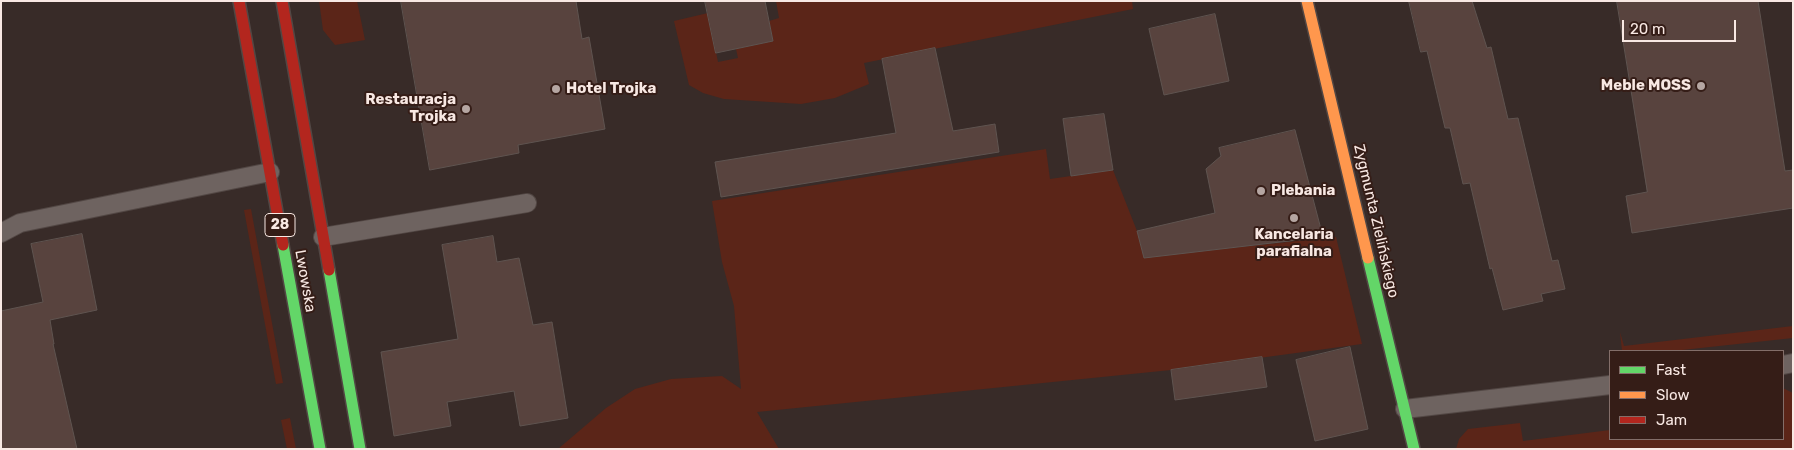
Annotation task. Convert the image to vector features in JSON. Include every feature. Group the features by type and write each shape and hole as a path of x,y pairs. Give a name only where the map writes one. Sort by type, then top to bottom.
{"main road":[{"name":"Lwowska","path":"239,1 320,449"},
{"name":"Lwowska","path":"282,1 360,449"},
{"name":"Zygmunta Zielińskiego","path":"1308,1 1414,449"}],"lane":[{"path":"1,233 20,223 270,172"},
{"path":"323,237 527,203"},
{"path":"1405,409 1609,384"}],"shaded area":[{"path":"319,1 357,1 365,40 335,45 323,30"},
{"path":"776,1 1132,1 1133,9 864,63 869,84 835,98 801,104 724,99 703,93 689,85 674,21 708,13 718,62 738,58 736,49 773,41 769,21 779,18"},
{"path":"1046,149 1050,179 1113,170 1137,231 1144,257 1336,237 1362,344 1171,370 757,412 779,449 558,449 606,408 635,389 671,379 722,376 741,389 734,306 722,262 712,201"},
{"path":"251,209 283,383 276,384 244,210"},
{"path":"1793,326 1793,338 1682,350 1622,350 1620,332 1624,346"},
{"path":"1784,388 1793,393 1793,449 1456,449 1459,439 1468,429 1520,423 1523,441 1609,430 1609,440 1784,440"},
{"path":"290,418 296,449 287,449 281,420"}],"building":[{"name":"Restauracja Trojka","path":"401,1 576,1 582,39 589,37 605,129 518,145 519,153 430,170"},
{"path":"705,1 765,1 773,41 716,53"},
{"path":"1409,1 1472,1 1487,48 1491,47 1508,119 1518,118 1552,261 1558,260 1565,289 1541,294 1543,301 1503,310 1492,268 1490,269 1470,183 1463,184 1450,128 1445,128 1427,51 1421,52"},
{"name":"Meble MOSS","path":"1617,1 1758,1 1785,171 1793,170 1793,208 1632,233 1626,196 1647,192"},
{"path":"1215,14 1229,81 1164,95 1149,29"},
{"path":"935,48 953,131 995,124 999,152 721,197 715,162 896,133 882,59"},
{"path":"1104,114 1113,170 1071,176 1063,119"},
{"name":"Plebania","path":"1295,130 1323,237 1144,258 1137,231 1215,213 1206,169 1221,156 1219,148"},
{"path":"82,234 97,310 50,320 53,344 77,449 1,449 1,311 43,302 31,244"},
{"path":"493,236 497,262 519,258 533,325 552,322 568,418 520,426 514,391 447,402 451,426 394,436 381,352 458,339 442,245"},
{"path":"1350,347 1368,429 1315,441 1296,360"},
{"path":"1262,357 1267,387 1175,400 1171,370"}],"traffic: fast":[{"path":"283,245 320,449"},
{"path":"1368,258 1414,449"},
{"path":"329,270 360,449"}],"traffic: slow":[{"path":"1307,1 1368,258"}],"traffic: jam":[{"path":"239,1 283,245"},
{"path":"282,1 329,270"}],"place":[{"name":"Meble MOSS","path":"1701,86"},
{"name":"Hotel Trojka","path":"556,89"},
{"name":"Restauracja Trojka","path":"466,109"},
{"name":"Plebania","path":"1261,191"},
{"name":"Kancelaria parafialna","path":"1294,218"}]}
